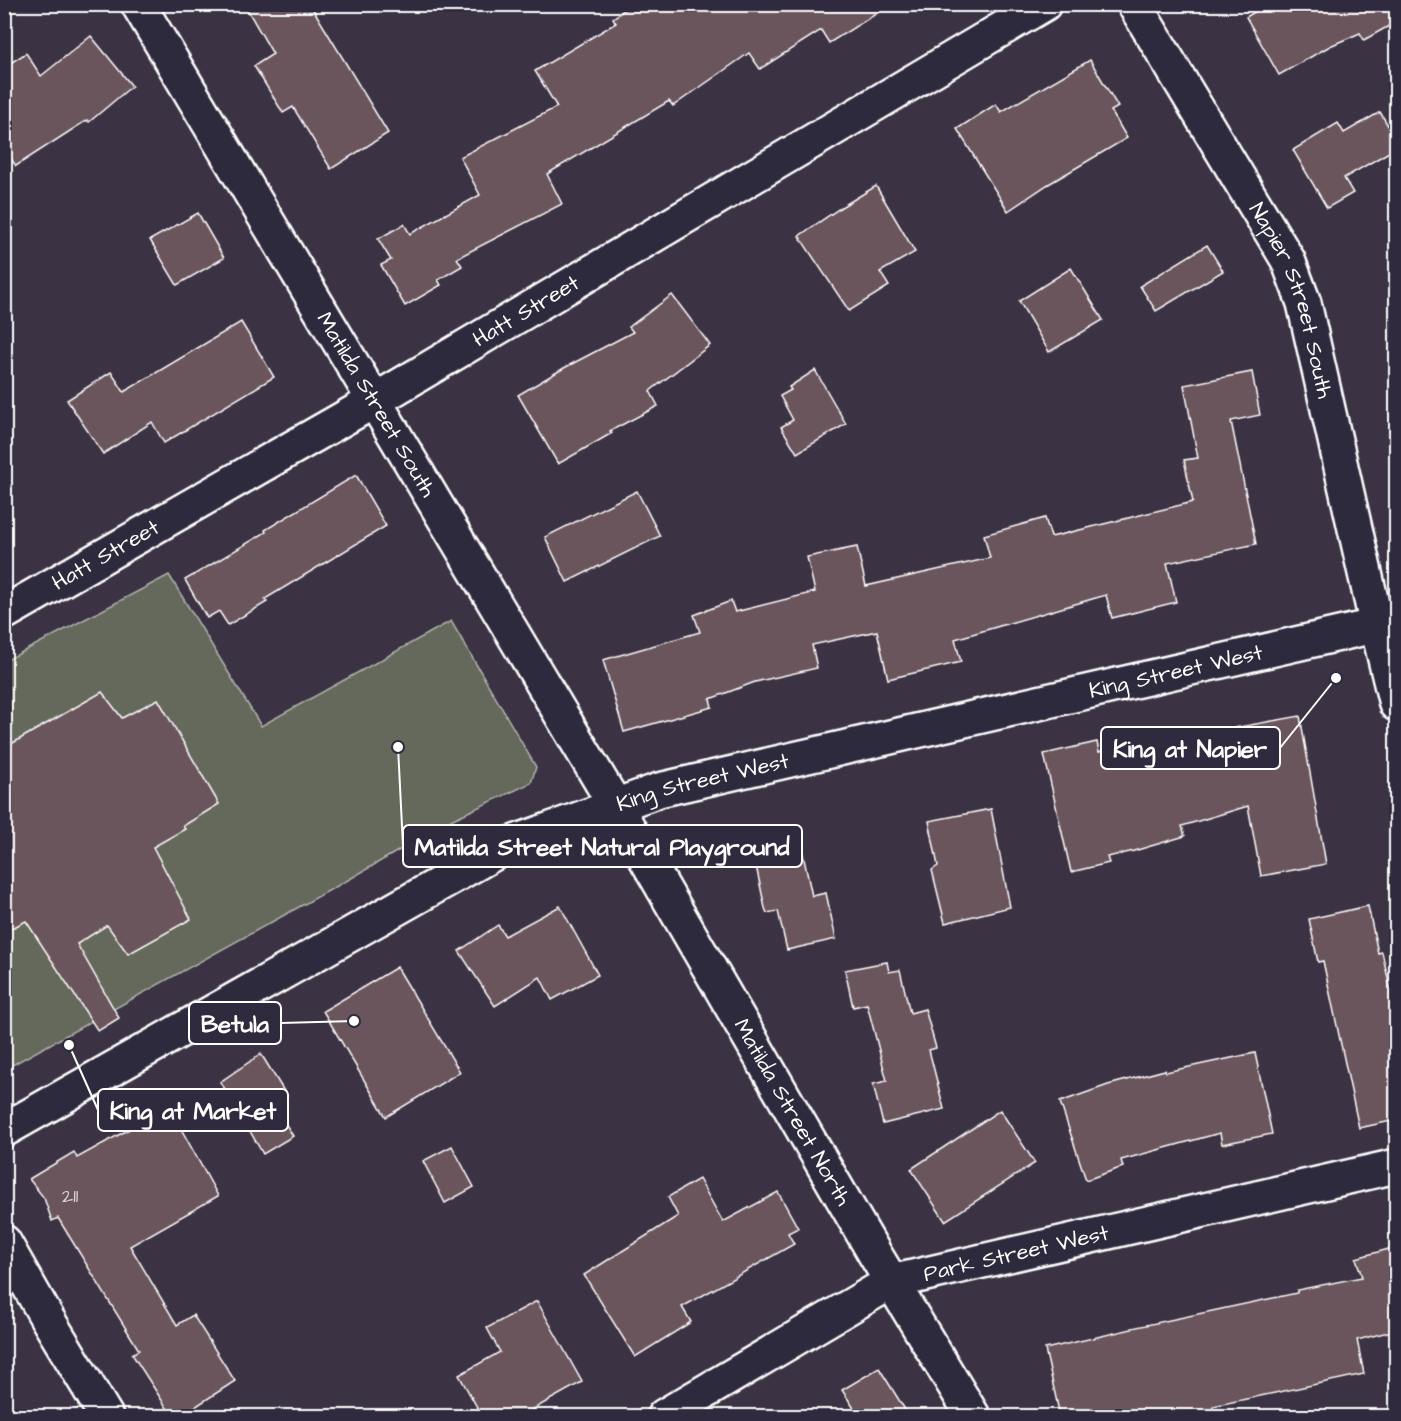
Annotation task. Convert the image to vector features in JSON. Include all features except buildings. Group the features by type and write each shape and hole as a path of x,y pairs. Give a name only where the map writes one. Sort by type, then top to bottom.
{"street":[{"name":"Matilda Street South","path":"138,4 615,805"},
{"name":"Hatt Street","path":"4,613 374,401 1044,4"},
{"name":"Napier Street South","path":"1134,4 1288,260 1304,303 1387,623 1396,704"},
{"name":"King Street West","path":"4,1130 512,843 615,805 659,790 1387,623"},
{"name":"Matilda Street North","path":"615,805 891,1282 973,1416"},
{"name":"Park Street West","path":"664,1416 891,1282 1396,1166"},
{"path":"4,1242 106,1416"}],"green space":[{"path":"169,575 261,726 451,621 536,767 531,783 453,819 348,880 5,1069 5,661"}],"place":[{"name":"King at Napier","path":"1336,678"},
{"name":"Matilda Street Natural Playground","path":"398,747"},
{"name":"Betula","path":"354,1021"},
{"name":"King at Market","path":"69,1045"}]}
